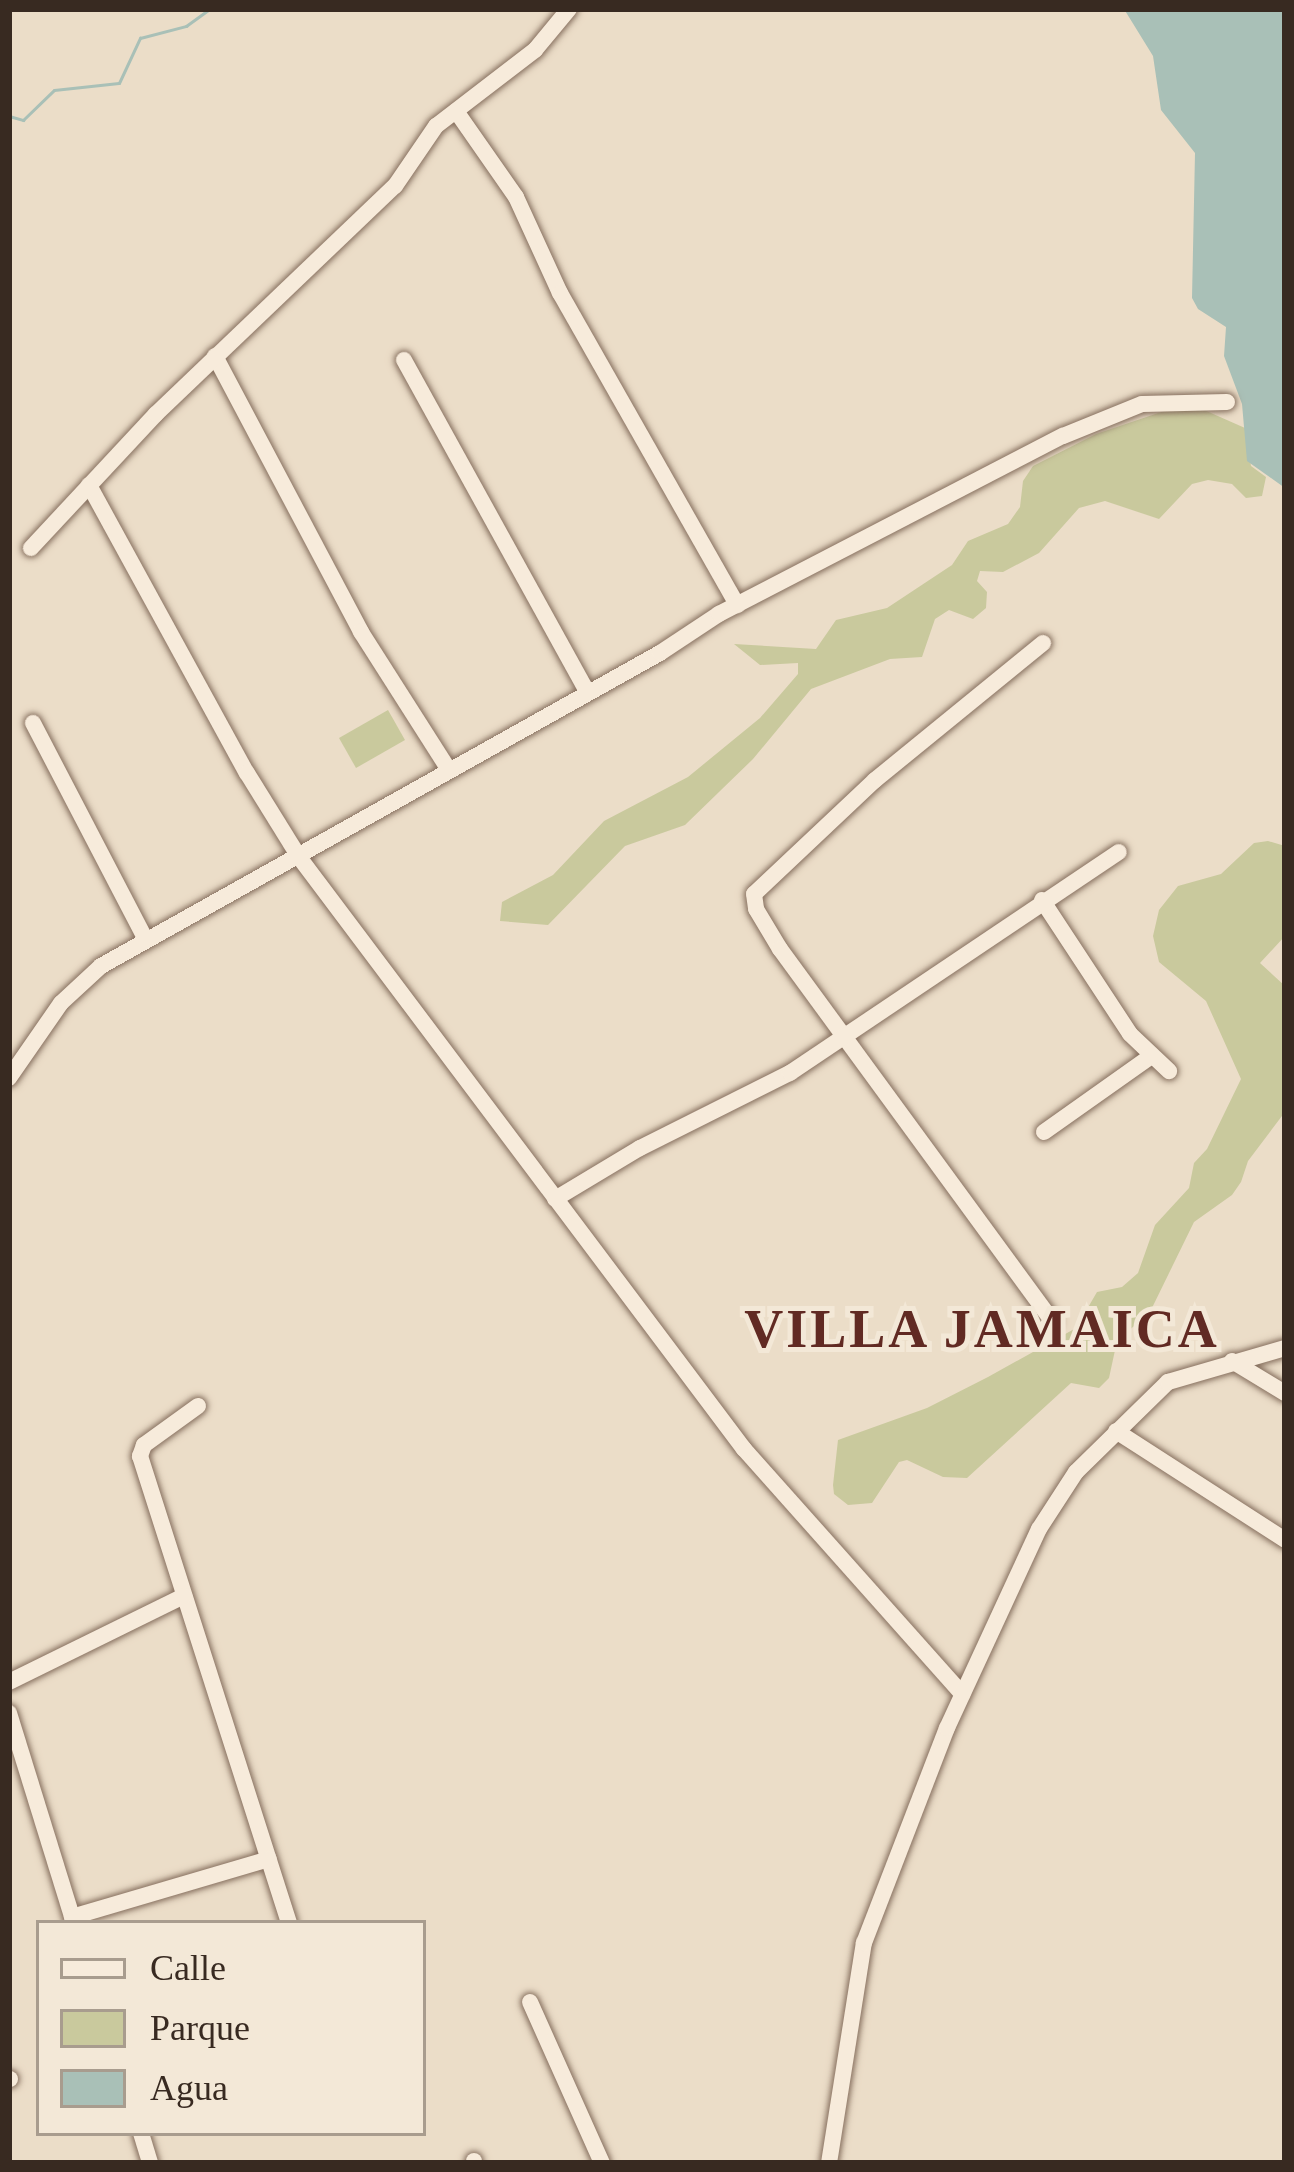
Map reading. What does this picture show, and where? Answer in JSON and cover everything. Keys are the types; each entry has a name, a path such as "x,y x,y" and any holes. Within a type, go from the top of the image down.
{"street":[{"path":"31,548 215,356 395,186 427,136 535,50 569,9"},
{"path":"456,111 507,181 560,293 737,605"},
{"path":"215,356 362,632 448,770"},
{"path":"404,360 588,693"},
{"path":"9,1078 70,992 146,940 737,605 1064,436 1142,404 1227,402"},
{"path":"89,485 237,756 299,856 743,1449 962,1694"},
{"path":"1042,644 875,780 756,888 762,920 1052,1321"},
{"path":"33,723 146,940"},
{"path":"555,1199 640,1148 776,1081 1119,852"},
{"path":"1042,900 1150,1057 1169,1071"},
{"path":"1043,1132 1150,1057"},
{"path":"829,2163 859,1961 892,1862 962,1694 1052,1506 1116,1431 1168,1382 1285,1348"},
{"path":"1232,1361 1285,1393"},
{"path":"198,1406 143,1444 140,1456 288,1920"},
{"path":"1116,1431 1285,1540"},
{"path":"9,1682 184,1596"},
{"path":"9,1713 73,1920 268,1858"},
{"path":"530,2002 602,2163"}],"green space":[{"path":"1179,406 1202,409 1245,428 1251,466 1266,477 1262,496 1246,498 1232,484 1208,480 1192,484 1159,519 1105,501 1079,508 1039,553 1003,572 980,571 977,581 987,592 986,608 973,619 949,610 935,619 922,657 890,659 811,689 753,759 685,825 625,846 548,925 500,921 502,902 553,875 604,821 688,777 760,718 798,674 798,663 760,665 734,644 816,649 836,620 887,608 952,565 968,541 1008,524 1020,507 1023,481 1033,466 1096,434"},
{"path":"388,710 405,740 356,768 339,738"},
{"path":"1254,843 1285,846 1285,936 1260,963 1285,986 1285,1112 1248,1161 1241,1182 1232,1195 1194,1222 1150,1312 1117,1341 1109,1378 1099,1388 1071,1383 967,1478 943,1477 907,1460 899,1462 872,1503 848,1505 834,1494 838,1440 927,1408 988,1377 1076,1328 1097,1292 1122,1287 1138,1273 1155,1225 1189,1188 1194,1163 1207,1149 1241,1079 1206,1001 1159,962 1153,936 1159,910 1178,886 1221,874"}],"water":[{"path":"1124,9 1285,9 1285,488 1247,461 1242,404 1224,356 1226,327 1198,309 1192,298 1195,153 1161,110 1153,56"}],"waterway":[{"path":"9,116 23,120 54,90 119,83 140,38 186,26 209,9"}],"district":[{"name":"VILLA JAMAICA","path":"982,1329"}]}
